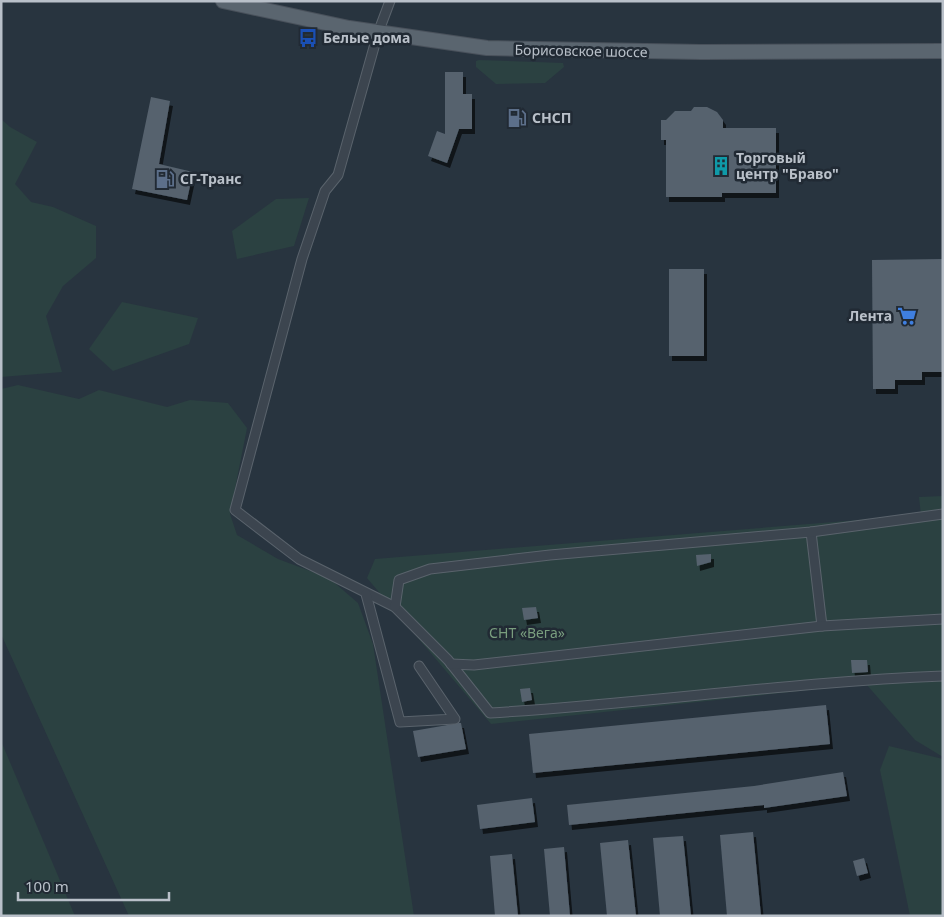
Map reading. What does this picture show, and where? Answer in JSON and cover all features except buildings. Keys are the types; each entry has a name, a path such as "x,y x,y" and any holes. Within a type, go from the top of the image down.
{"main road":[{"name":"Борисовское шоссе","path":"223,1 378,33 440,43 521,51 943,51"}],"street":[{"path":"390,1 378,33 338,175 325,191 302,259 235,510 299,560 395,607 451,664 490,713 590,708 864,679 943,676"},
{"path":"395,607 399,580 430,569 550,555 810,532 943,514"},
{"path":"810,532 822,626"},
{"path":"366,594 400,722 455,719 419,666"},
{"path":"451,664 474,665 822,626 943,619"}],"green space":[{"path":"476,61 563,63 564,67 545,83 496,84 476,67"},
{"path":"1,119 10,127 37,142 15,184 31,202 53,207 96,226 96,258 63,286 46,316 62,372 1,377"},
{"path":"309,198 294,246 237,259 232,231 276,199"},
{"path":"122,302 198,318 189,344 113,371 89,349"},
{"path":"18,385 79,399 99,390 167,407 190,400 228,403 247,428 230,514 237,535 278,559 329,578 358,603 373,644 414,916 129,916 1,634 1,389"},
{"name":"СНТ «Вега»","path":"943,496 943,757 915,740 866,684 491,724 367,578 375,559 921,515 919,497"},
{"path":"1,741 75,916 1,916"},
{"path":"889,746 943,759 943,916 910,916 880,770"}],"place":[{"name":"Белые дома","path":"308,38"},
{"name":"СНСП","path":"517,118"},
{"name":"Торговый центр \"Браво\"","path":"721,166"},
{"name":"СГ-Транс","path":"165,179"},
{"name":"Лента","path":"907,316"}]}
